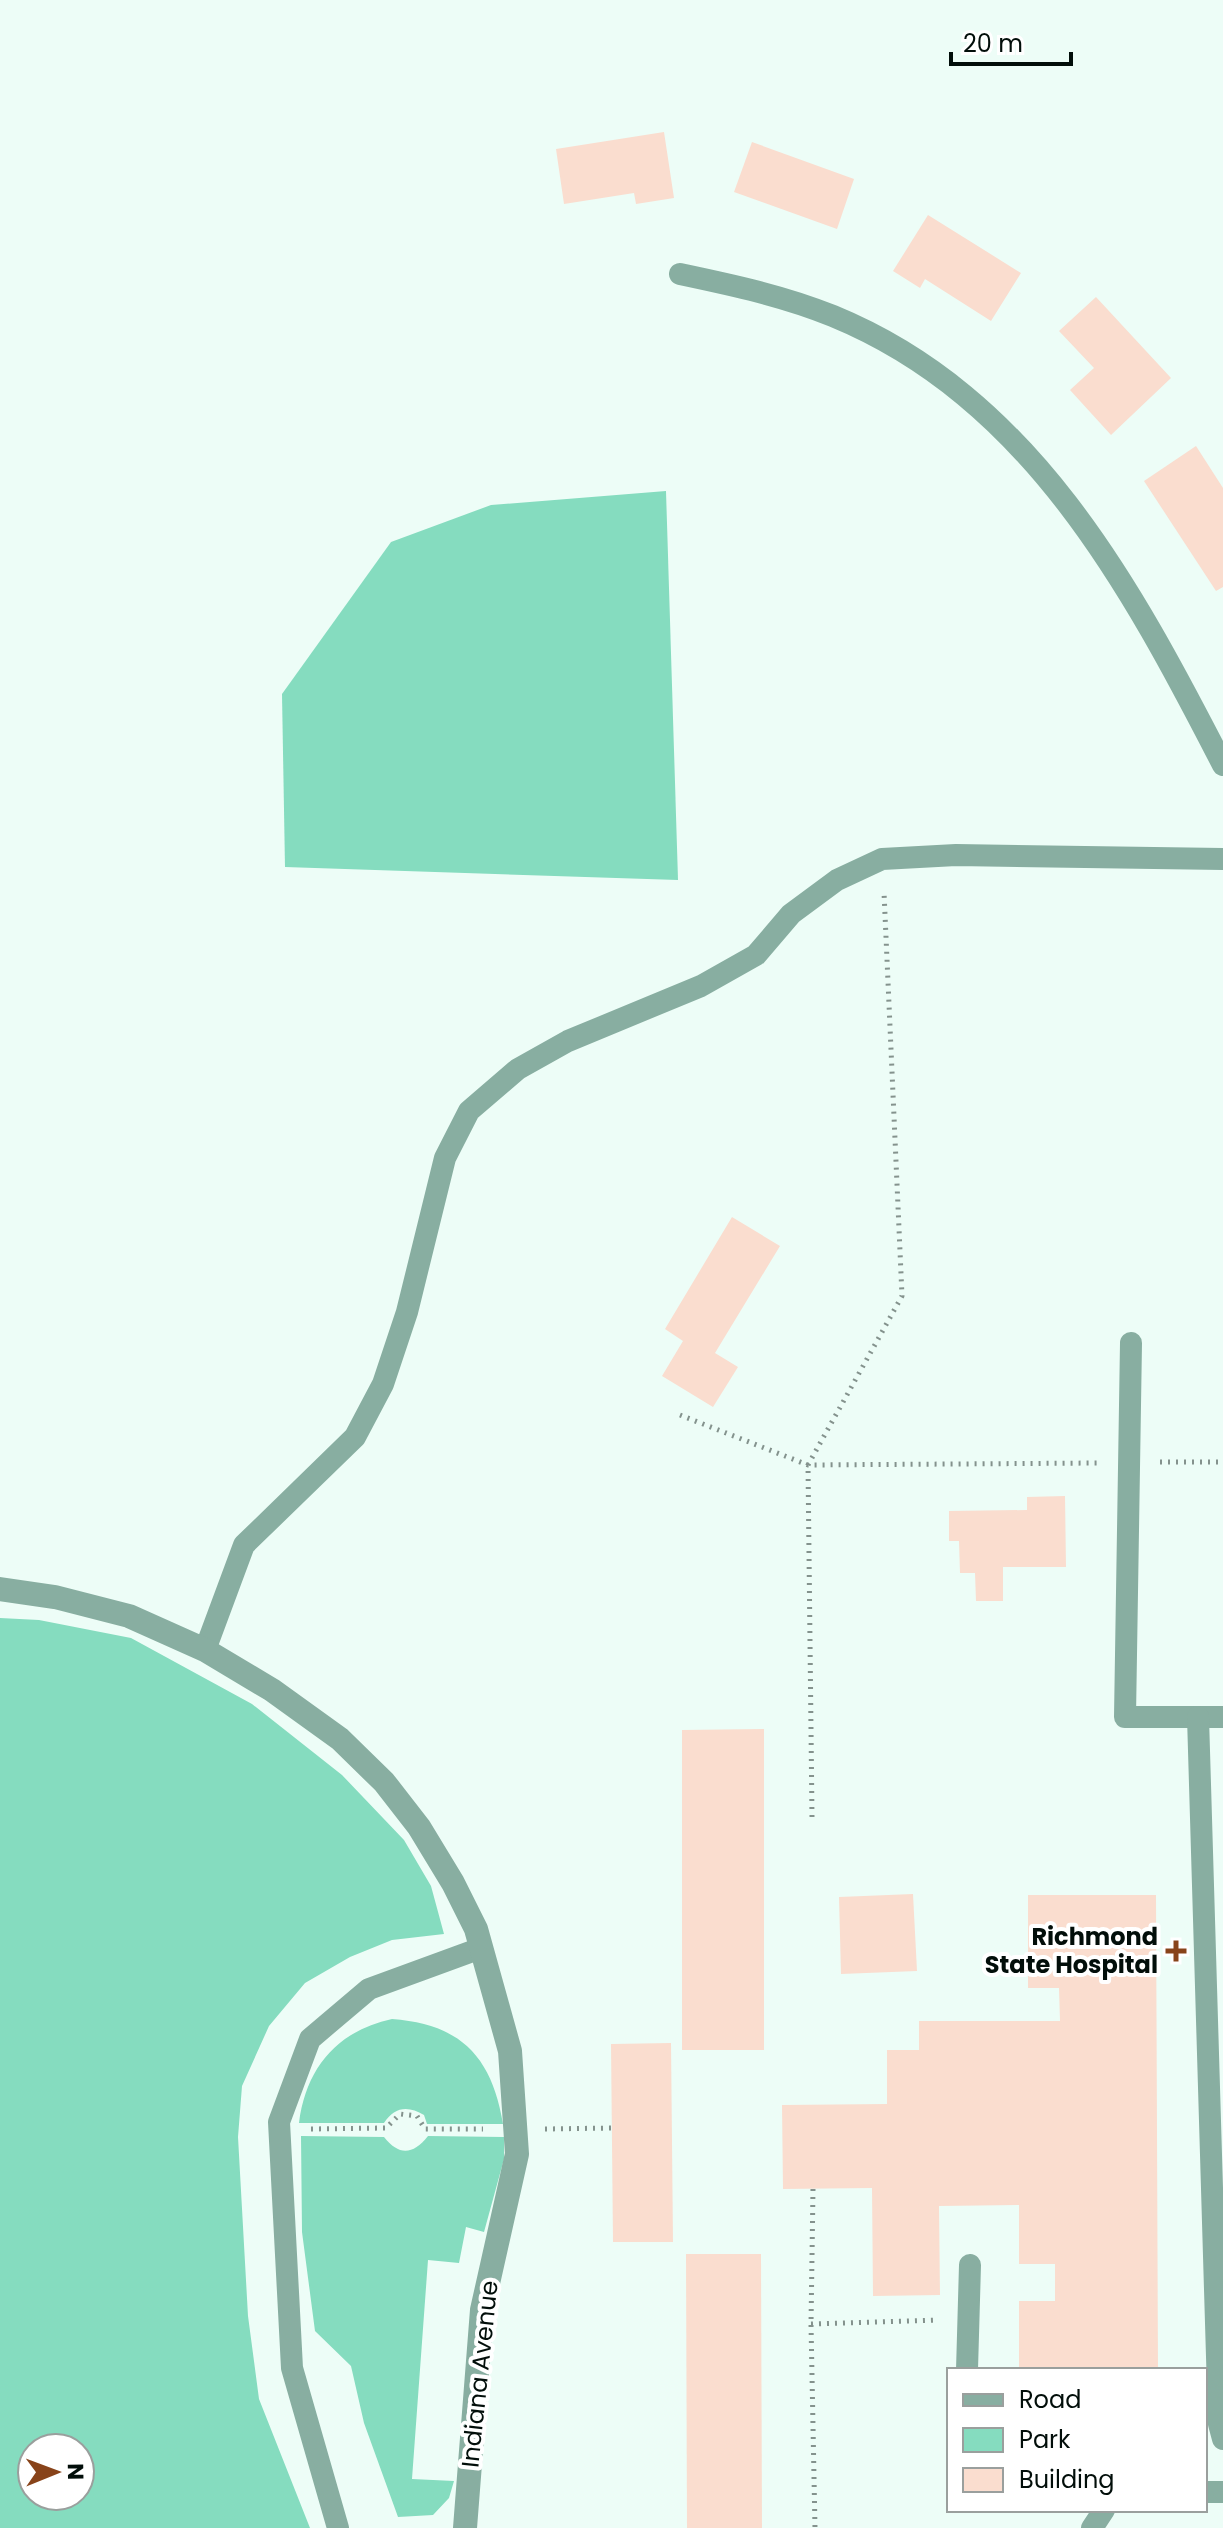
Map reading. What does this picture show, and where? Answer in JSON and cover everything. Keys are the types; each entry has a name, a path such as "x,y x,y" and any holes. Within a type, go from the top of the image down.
{"street":[{"name":"Indiana Avenue","path":"0,1589 55,1597 129,1616 205,1650 272,1690 340,1739 384,1782 419,1827 453,1883 481,1948 510,2051 517,2154 482,2310 465,2528"}],"lane":[{"path":"680,274 756,290 833,316 904,354 952,387 993,422 1034,462 1094,537 1151,626 1223,765"},
{"path":"205,1650 244,1545 355,1437 383,1384 407,1312 445,1158 469,1111 518,1069 568,1041 701,986 756,955 791,914 837,880 882,859 956,855 1223,859"},
{"path":"1131,1343 1125,1717 1223,1717"},
{"path":"1198,1717 1219,2408 1223,2439"},
{"path":"338,2528 292,2368 279,2122 310,2039 369,1989 481,1948"},
{"path":"967,2368 970,2265"}],"path":[{"path":"812,1817 808,1465 902,1296 882,859"},
{"path":"680,1415 808,1465 1223,1462"},
{"path":"279,2129 386,2128 400,2114 417,2116 425,2129 612,2128"},
{"path":"813,2189 811,2324 815,2528"},
{"path":"811,2324 969,2319"}],"green space":[{"path":"666,491 678,880 285,867 282,694 391,542 491,505"},
{"path":"0,1618 39,1620 131,1638 252,1704 342,1775 404,1840 431,1886 444,1934 392,1940 350,1957 305,1983 269,2026 242,2086 238,2137 248,2316 259,2399 310,2528 0,2528"},
{"path":"392,2019 437,2028 469,2048 491,2080 503,2124 427,2124 424,2115 407,2109 392,2114 384,2123 299,2123 309,2085 328,2055 355,2033"},
{"path":"301,2136 384,2137 395,2148 406,2151 417,2147 428,2136 504,2137 504,2159 484,2232 466,2227 459,2263 428,2260 412,2479 454,2481 449,2498 433,2515 398,2517 364,2423 351,2366 315,2331 302,2232"}],"building":[{"path":"664,132 674,198 636,204 634,193 564,204 556,149"},
{"path":"752,142 854,179 837,229 734,192"},
{"path":"928,215 1021,273 991,321 925,279 920,288 893,271"},
{"path":"1096,297 1171,378 1111,435 1070,390 1094,368 1059,331"},
{"path":"1196,446 1223,488 1223,587 1216,591 1144,481"},
{"path":"732,1217 780,1246 715,1353 738,1367 713,1407 662,1376 683,1341 665,1329"},
{"path":"1065,1496 1066,1567 1003,1567 1003,1601 976,1601 975,1573 960,1573 959,1541 949,1541 949,1511 1027,1510 1027,1497"},
{"path":"764,1729 764,2050 682,2050 682,1730"},
{"path":"913,1894 917,1971 841,1974 839,1897"},
{"path":"1028,1895 1156,1895 1158,2368 1019,2368 1019,2301 1055,2301 1055,2264 1019,2264 1019,2205 939,2206 940,2295 873,2296 872,2188 783,2189 782,2105 887,2104 887,2050 919,2050 919,2021 1060,2021 1059,1988 1028,1988"},
{"path":"671,2043 673,2242 613,2242 611,2044"},
{"path":"686,2254 761,2254 762,2528 687,2528"}],"place":[{"name":"Richmond State Hospital","path":"1176,1951"}]}
